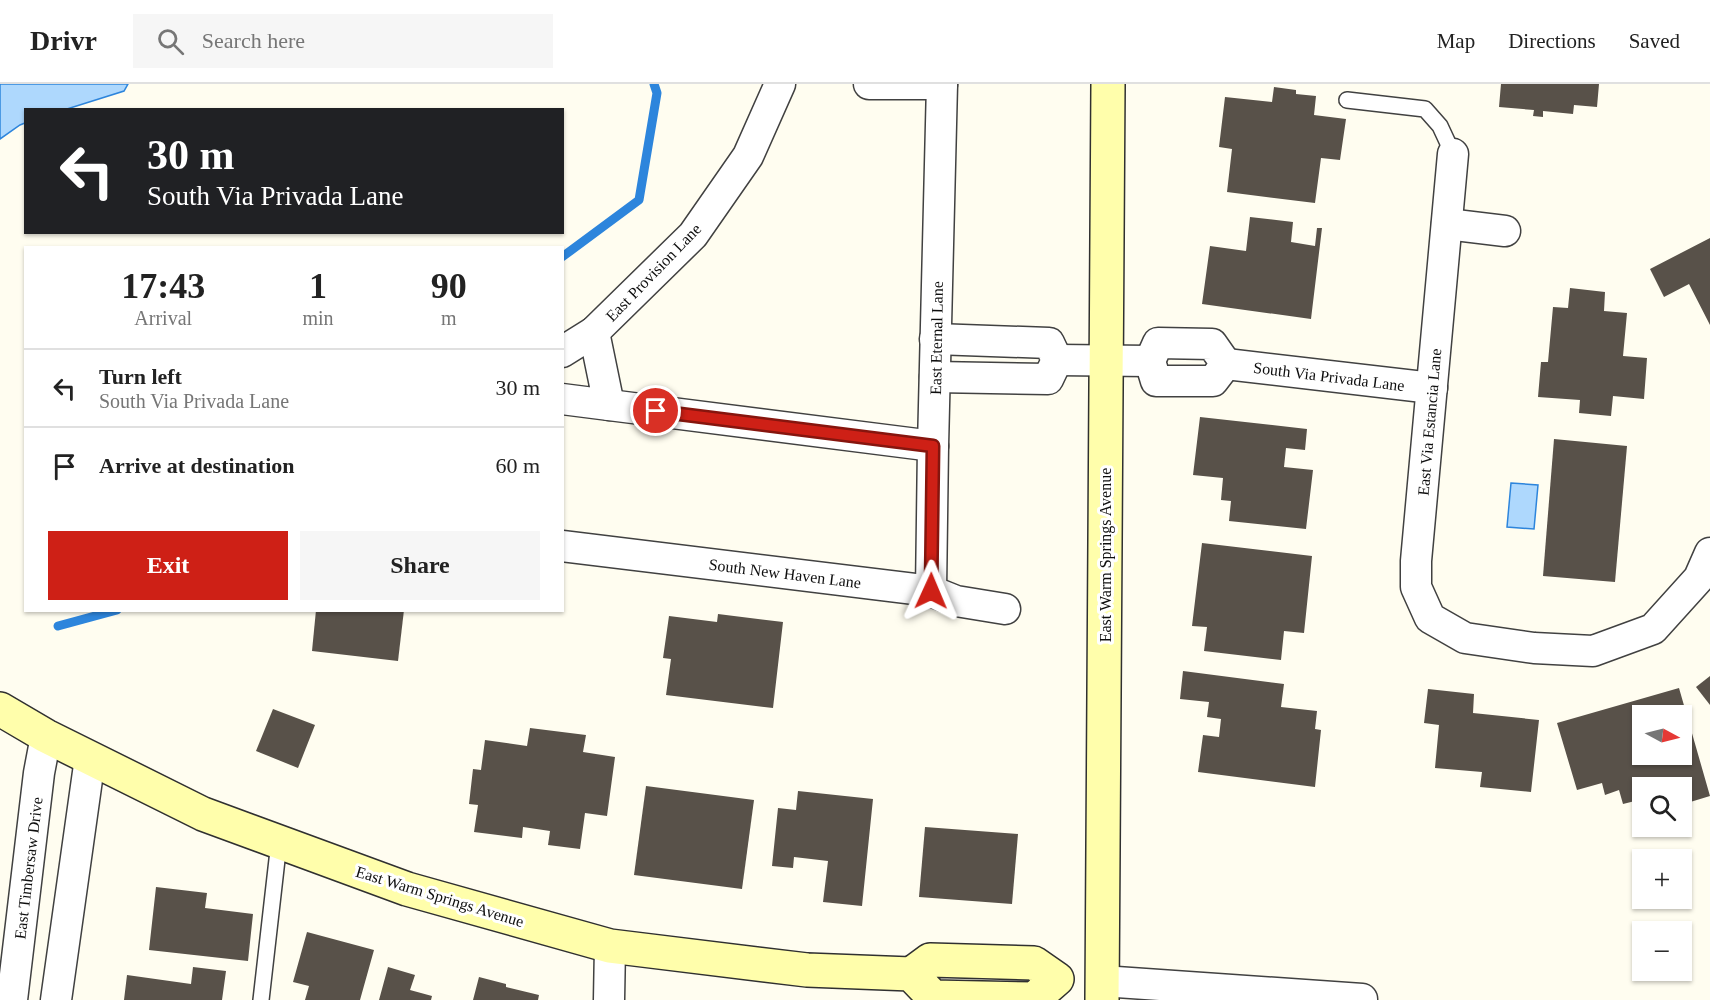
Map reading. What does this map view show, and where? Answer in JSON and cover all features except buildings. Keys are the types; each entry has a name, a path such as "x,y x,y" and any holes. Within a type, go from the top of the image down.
{"street":[{"name":"East Provision Lane","path":"564,351 594,332 693,235 748,156 780,84"},
{"path":"869,84 942,84"},
{"name":"East Eternal Lane","path":"931,591 942,84"},
{"name":"East Warm Springs Avenue","path":"0,709 46,736 203,814 407,890 610,946 807,970 911,974 933,997 1034,999 1057,979 1102,991 1108,84"},
{"name":"East Via Estancia Lane","path":"1454,154 1416,561 1416,587 1430,618 1466,638 1534,648 1593,651 1653,629 1699,578 1710,553"},
{"path":"1447,224 1505,231"},
{"path":"594,332 609,405"},
{"path":"935,339 1049,343 1057,360 1048,379 935,377"},
{"name":"South Via Privada Lane","path":"1057,360 1150,361 1156,381 1213,381 1226,364 1432,388"},
{"path":"564,399 933,446"},
{"name":"South New Haven Lane","path":"564,546 931,591 956,601 1005,609"},
{"name":"East Timbersaw Drive","path":"12,1000 39,773 46,736"},
{"path":"56,1000 90,758"},
{"path":"609,1000 610,946"},
{"path":"1102,991 1362,999"}],"lane":[{"path":"1347,100 1425,109 1440,126 1454,154"},
{"path":"261,1000 279,842"}],"water":[{"path":"0,84 128,84 124,91 70,108 24,108 24,123 0,139"},
{"path":"1511,483 1538,485 1534,529 1507,527"}],"waterway":[{"path":"564,256 639,200 657,93 654,84"},
{"path":"58,626 110,612"}],"route":[{"path":"656,411 933,446 931,591"}]}
